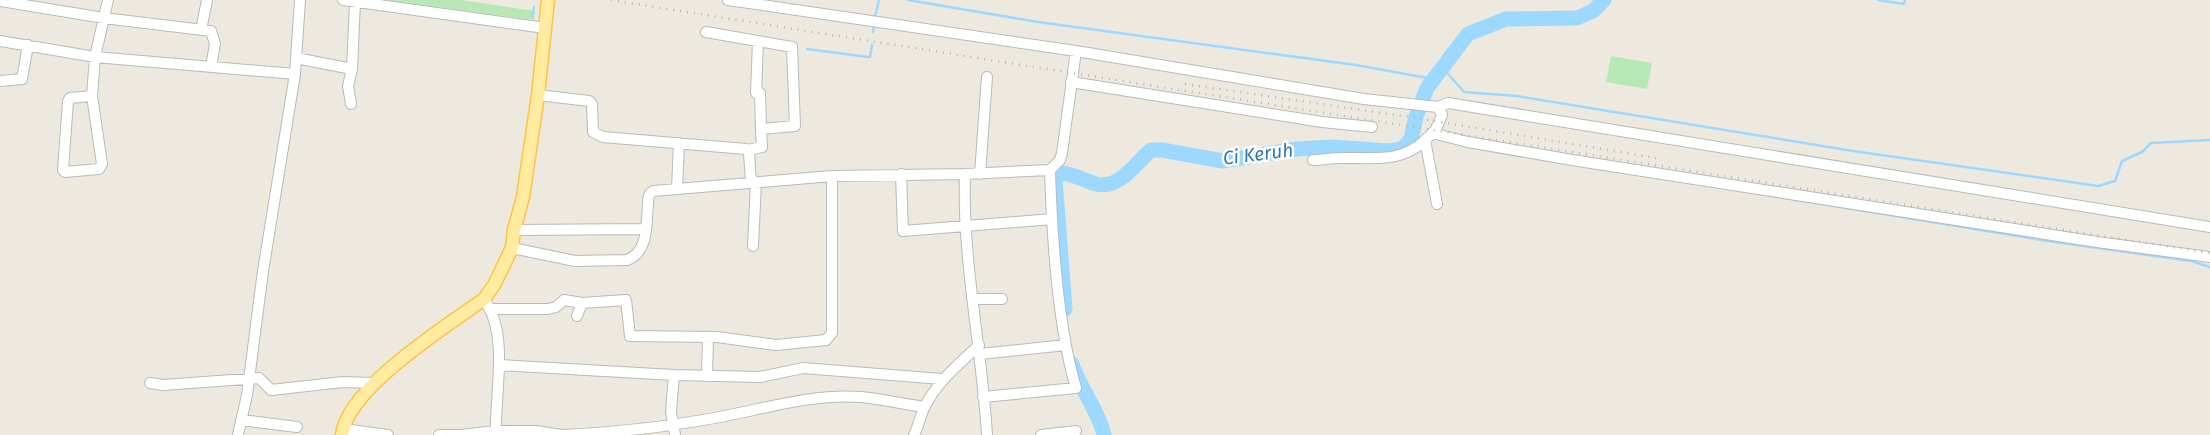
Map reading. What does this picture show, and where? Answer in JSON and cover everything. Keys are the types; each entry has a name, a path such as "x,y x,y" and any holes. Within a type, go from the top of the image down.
{"main road":[{"path":"342,432 372,383 487,304 512,248 514,230 523,197 538,95 548,0"}],"street":[{"path":"92,96 70,98 68,100 64,172 99,169 101,167 92,96 95,57 108,0"},
{"path":"201,30 207,0"},
{"path":"238,435 249,379 263,271 295,74 300,0"},
{"path":"343,0 546,28"},
{"path":"728,0 748,1 1076,51 1364,99 1426,107 1438,107 1448,103 2210,227"},
{"path":"813,12 815,0"},
{"path":"0,1 104,18 201,30 214,34 215,44 211,67"},
{"path":"351,104 348,86 352,69 355,2"},
{"path":"706,32 792,47 795,126 761,129"},
{"path":"0,41 95,57 295,74"},
{"path":"538,95 588,101 592,104 593,132 603,137 748,150 762,147 760,93 756,93 758,41"},
{"path":"0,81 22,78 28,45"},
{"path":"512,248 575,262 627,260 638,254 646,228 649,195 653,191 832,176 980,174 1050,170 1060,160 1062,153 1076,51"},
{"path":"296,58 352,69"},
{"path":"980,174 987,77"},
{"path":"1071,82 1322,122 1372,127"},
{"path":"1313,160 1386,158 1403,155 1418,147 1438,127 1442,114 1438,107"},
{"path":"1429,137 1437,204"},
{"path":"1429,137 2097,242 2210,257"},
{"path":"678,189 679,143"},
{"path":"748,150 753,182 753,246"},
{"path":"983,397 1076,388 1066,345 1052,219 1050,170"},
{"path":"901,174 903,231 1052,219"},
{"path":"965,174 963,190 972,299 980,349 987,435"},
{"path":"496,431 499,365 496,328 487,304 548,309 566,300 582,303 626,300 630,336 708,337 776,345 819,342 830,337 832,333 832,176"},
{"path":"514,230 646,228"},
{"path":"972,299 1002,299"},
{"path":"577,316 582,303"},
{"path":"707,376 708,337"},
{"path":"914,435 919,426 924,407 942,379 980,349 1066,345"},
{"path":"499,365 707,376 760,376 803,368 942,379"},
{"path":"674,375 671,412 675,435"},
{"path":"150,383 163,385 259,378 271,390 343,382 372,383"},
{"path":"439,435 461,435 496,431 509,433 536,431 563,435 606,433 745,412 766,406 833,398 860,397 924,407"},
{"path":"241,420 297,427"},
{"path":"1041,435 1076,431"},
{"path":"342,432 388,435"}],"green space":[{"path":"386,0 461,0 535,11 534,20"},
{"path":"1611,56 1652,63 1647,89 1606,82"}],"waterway":[{"path":"875,17 879,0"},
{"path":"908,0 1038,22 1356,65 1433,79"},
{"name":"Ci Keruh","path":"1065,309 1055,179 1061,173 1096,184 1112,183 1126,174 1151,150 1162,150 1223,161 1297,149 1331,147 1389,151 1402,149 1411,139 1416,117 1427,88 1468,34 1506,19 1577,18 1593,11 1604,0"},
{"path":"1878,0 1904,4 1905,0"},
{"path":"532,16 534,7"},
{"path":"873,32 874,27"},
{"path":"807,49 870,57 872,45"},
{"path":"1442,67 1464,92 1517,96 1853,151 2098,186 2115,181 2122,161 2142,152 2151,143 2210,140"},
{"path":"1773,196 2048,241 2191,261 2210,267"},
{"name":"Ci Keruh","path":"1072,364 1098,416 1104,435"}],"railway":[{"path":"611,0 2210,253"},
{"path":"1185,84 1423,119 1662,159"}]}
